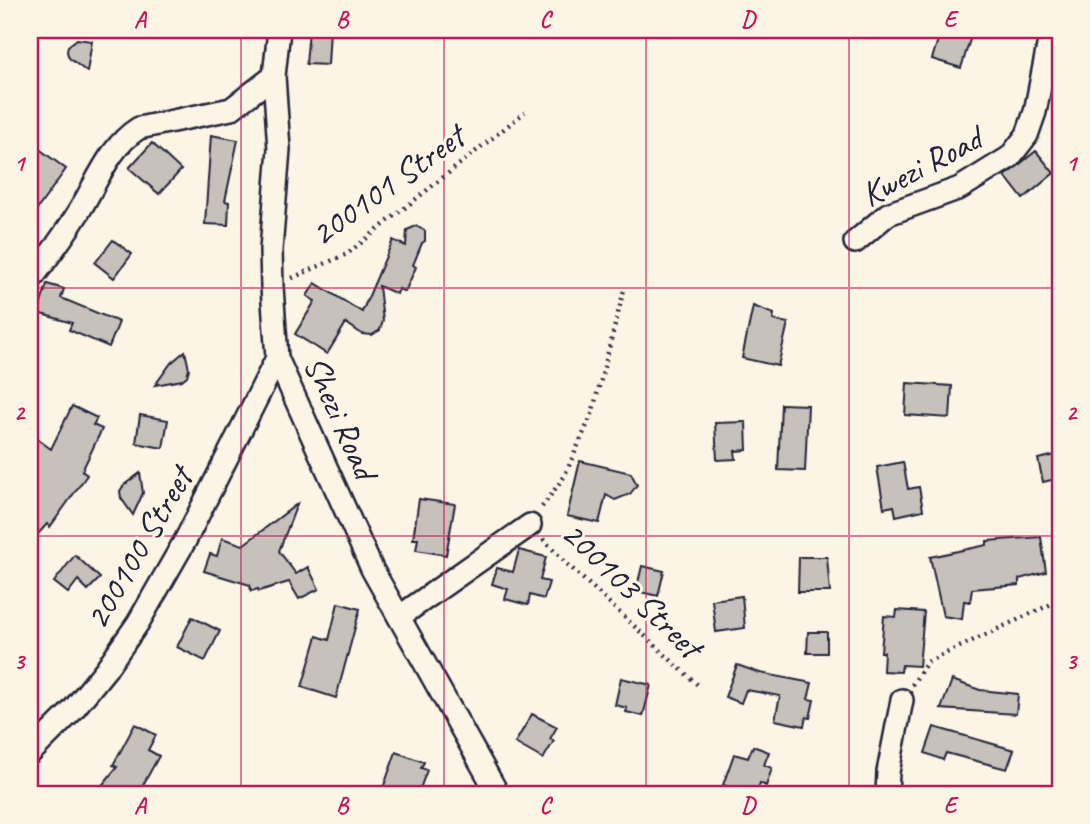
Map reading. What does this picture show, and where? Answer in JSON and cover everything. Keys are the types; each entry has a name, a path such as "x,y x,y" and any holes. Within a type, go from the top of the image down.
{"street":[{"name":"Shezi Road","path":"279,30 274,76 279,149 271,250 277,358 372,569 498,794"},
{"name":"Kwezi Road","path":"855,242 888,214 960,188 1010,157 1027,135 1035,112 1048,46 1055,30"},
{"path":"30,281 80,210 118,145 127,135 139,128 231,108 252,95 274,76"},
{"name":"200100 Street","path":"30,753 72,711 138,623 186,539 277,358"},
{"path":"399,617 530,525"},
{"path":"887,794 888,772 902,700"}],"path":[{"name":"200101 Street","path":"272,287 347,254 525,112"},
{"path":"530,525 564,477 592,414 624,290"},
{"name":"200103 Street","path":"530,525 567,564 700,687"},
{"path":"902,700 927,662 1060,600"}],"building":[{"path":"309,30 330,30 328,65 306,64"},
{"path":"941,30 973,30 961,68 932,59"},
{"path":"77,39 92,41 87,72 69,58 67,52 68,46"},
{"path":"211,135 238,140 225,201 229,202 228,225 205,224"},
{"path":"30,142 66,169 30,219"},
{"path":"152,143 181,170 159,194 129,168"},
{"path":"1036,151 1054,173 1023,199 1005,176"},
{"path":"416,226 425,231 425,241 413,265 416,267 405,292 399,289 397,294 379,286 383,321 380,330 372,335 362,334 346,323 327,354 295,334 315,301 307,296 315,283 362,312 393,240 406,246 407,230"},
{"path":"113,240 132,254 114,278 95,263"},
{"path":"47,284 64,289 61,298 119,322 109,347 69,330 72,323 38,313"},
{"path":"753,306 774,314 773,320 788,323 778,366 742,358"},
{"path":"185,351 189,369 187,376 182,380 155,385 171,363"},
{"path":"907,383 952,386 950,418 905,415"},
{"path":"781,404 808,405 805,471 778,470"},
{"path":"72,406 97,418 93,425 102,429 82,471 87,475 50,527 47,524 30,543 30,449 37,439 51,449"},
{"path":"140,415 168,420 163,448 136,443"},
{"path":"746,422 747,450 735,451 736,459 717,460 715,423"},
{"path":"1060,454 1060,478 1043,482 1038,459"},
{"path":"580,461 631,473 637,485 630,494 615,500 606,495 599,523 567,516"},
{"path":"903,462 908,489 919,487 923,510 896,516 894,506 884,508 877,467"},
{"path":"140,473 143,493 133,515 121,498 120,491"},
{"path":"419,499 455,504 446,555 416,550 418,539 413,539"},
{"path":"297,504 279,551 296,574 308,567 319,589 299,599 289,582 251,591 250,585 204,571 210,554 217,556 222,538 243,545"},
{"path":"1041,537 1046,572 1019,579 1019,585 972,589 970,602 964,601 962,619 943,616 930,557 987,545 987,541"},
{"path":"519,550 546,557 540,580 549,582 544,599 530,595 528,605 505,599 508,589 492,584 497,568 513,572"},
{"path":"75,555 100,578 88,590 78,580 68,593 54,582"},
{"path":"799,557 827,557 830,592 798,592"},
{"path":"642,566 664,571 658,596 636,591"},
{"path":"742,596 745,628 716,632 712,600"},
{"path":"338,603 360,609 336,698 302,687 317,636 329,640"},
{"path":"897,610 924,612 919,666 902,665 901,672 883,671 884,652 881,652 884,616 896,617"},
{"path":"192,617 220,631 205,661 177,647"},
{"path":"808,632 827,632 827,653 807,653"},
{"path":"737,665 760,673 812,683 808,699 814,700 810,718 806,717 804,726 775,720 780,696 746,690 741,703 725,697"},
{"path":"621,678 651,685 643,716 626,712 627,708 615,705"},
{"path":"952,680 980,690 1018,694 1016,714 941,709"},
{"path":"532,714 557,727 550,739 554,741 543,759 515,743"},
{"path":"135,724 156,735 148,750 159,756 138,794 95,794 117,767 113,765"},
{"path":"934,727 1014,750 1007,769 946,753 943,760 925,753"},
{"path":"753,746 769,752 764,765 772,768 766,786 760,783 756,794 748,794 723,785 734,754 748,758"},
{"path":"396,752 424,762 421,768 427,770 418,794 381,794"}]}
